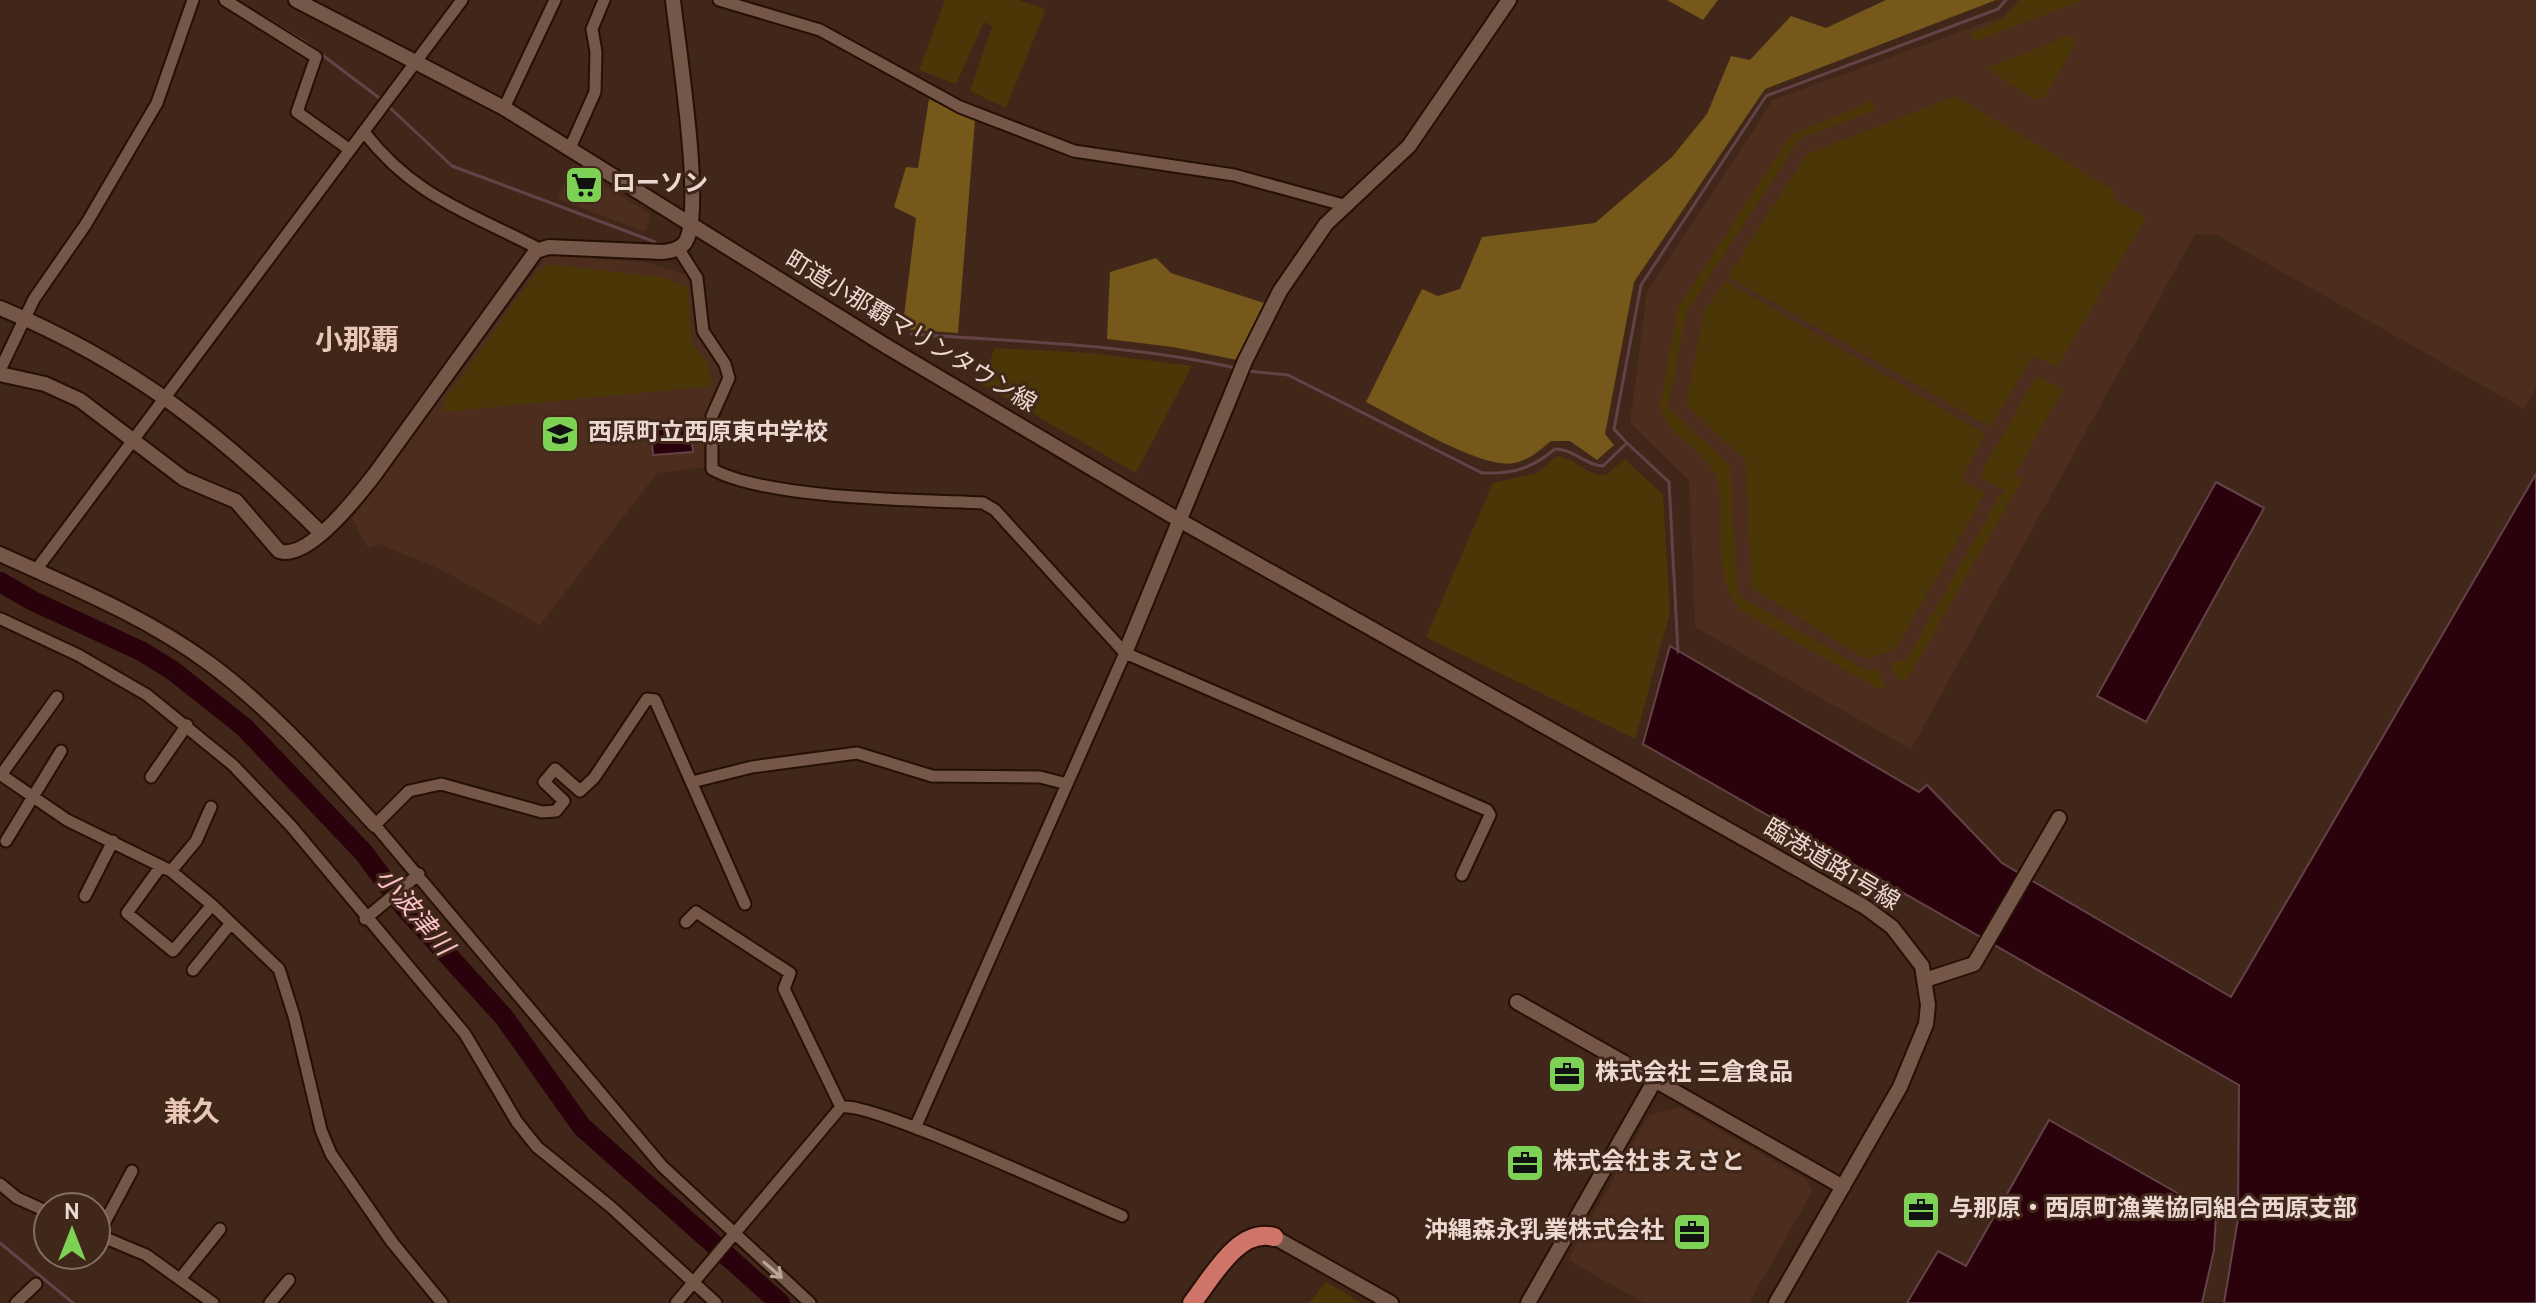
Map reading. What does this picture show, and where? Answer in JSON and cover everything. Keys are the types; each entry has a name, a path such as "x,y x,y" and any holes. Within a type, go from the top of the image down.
{"highway":[{"path":"1192,1303 1242,1242 1258,1234 1274,1237"}],"street":[{"path":"193,0 157,103 117,175 63,254 25,318 0,372 45,384 80,400 184,479 236,501 279,551 286,554 304,548 321,533 375,474 539,249"},
{"path":"225,0 316,57 297,112 350,150"},
{"name":"町道小那覇マリンタウン線","path":"296,0 504,108 886,346 1179,520 1503,702"},
{"path":"36,570 462,0"},
{"path":"504,108 555,0"},
{"path":"570,148 595,92 592,29 604,0"},
{"path":"364,132 389,164 425,191 539,249 662,252 678,248 687,241 691,173 673,0"},
{"path":"719,0 744,4 820,30 960,107 1074,151 1234,175 1347,206"},
{"path":"915,1128 1125,653 1242,368 1280,291 1310,243 1409,146 1509,0"},
{"path":"678,248 697,278 703,331 725,364 729,378 712,416 712,469 749,481 816,493 983,503 995,510 1125,653 1487,810 1490,815 1462,875"},
{"path":"0,308 99,354 167,397 261,473 321,533"},
{"path":"0,554 124,610 208,663 274,716 375,825 415,877 662,1166 732,1240 810,1303"},
{"path":"1,619 100,667 187,725 266,798 465,1034 517,1122 537,1147 611,1207 716,1303"},
{"path":"57,697 1,775 67,820 166,868 212,905 279,969 298,1028 321,1130 331,1154 392,1242 442,1303"},
{"path":"375,825 409,791 441,784 542,812 556,811 564,801 544,782 555,769 580,791 594,778 647,699 655,700 745,904"},
{"name":"臨港道路1号線","path":"1503,702 1865,907 1905,941 1922,966 1928,1005 1921,1042 1776,1303"},
{"path":"151,777 187,725"},
{"path":"6,841 31,795 61,751"},
{"path":"692,782 752,767 857,753 932,776 1040,777 1067,784"},
{"path":"211,807 196,841 166,868 127,913 173,951 212,905"},
{"path":"1925,980 1974,964 2059,818"},
{"path":"85,896 102,869 113,841"},
{"path":"368,917 415,877"},
{"path":"686,922 696,912 790,973 784,989 841,1107"},
{"path":"193,970 231,923"},
{"path":"1517,1002 1843,1187"},
{"path":"1528,1303 1655,1080"},
{"path":"841,1107 855,1107 915,1128 1122,1216"},
{"path":"676,1303 841,1107"},
{"path":"112,1207 132,1171"},
{"path":"0,1184 17,1198 32,1205"},
{"path":"180,1279 220,1229"},
{"path":"1274,1237 1391,1303"},
{"path":"112,1240 146,1255 213,1303"},
{"path":"270,1303 289,1280"},
{"path":"16,1303 36,1284"}],"shaded area":[{"path":"945,0 1018,0 1046,9 1006,108 970,91 992,27 984,22 956,84 919,70"},
{"path":"1667,0 1718,0 1703,20"},
{"path":"1886,0 1996,0 1765,89 1634,282 1605,434 1614,445 1597,460 1570,441 1551,441 1538,452 1514,463 1482,459 1366,402 1422,289 1438,296 1460,289 1482,237 1595,223 1672,157 1707,114 1731,56 1750,60 1791,16 1826,28"},
{"path":"2018,0 2536,0 2536,388 2524,409 2217,235 2195,234 1911,749 1695,627 1689,480 1630,423 1647,292 1773,100 2003,16"},
{"path":"2020,0 2084,0 1976,41 1970,33 2004,18"},
{"path":"2070,35 2076,42 2044,98 2033,99 1986,68"},
{"path":"1956,96 2115,191 2113,199 2146,217 2058,366 2032,356 1990,427 1728,276 1807,154"},
{"path":"929,99 975,120 958,333 903,329 894,325 904,316 916,218 894,207 906,167 918,168"},
{"path":"1871,101 1876,110 1799,139 1687,311 1668,407 1730,466 1738,595 1866,670 1878,668 1885,688 1879,689 1743,612 1726,583 1718,483 1707,461 1671,427 1660,406 1678,308 1785,144 1793,134"},
{"path":"572,164 650,214 646,232 558,199"},
{"name":"西原町立西原東中学校","path":"546,255 644,262 689,275 698,330 723,367 724,384 707,416 705,467 657,473 540,625 440,569 379,544 368,548 352,518"},
{"path":"1156,258 1171,273 1264,303 1237,360 1173,347 1107,339 1110,272"},
{"path":"550,264 662,277 688,287 691,342 708,364 712,386 445,412 444,401 535,274"},
{"path":"1726,281 1985,434 1961,479 1985,493 1895,650 1865,659 1752,588 1745,460 1686,405 1704,311"},
{"path":"995,348 1091,353 1192,366 1136,473 981,384"},
{"path":"2037,376 2063,389 2014,475 2022,480 1907,680 1897,679 1891,663 1907,659 1999,496 2005,491 1979,476"},
{"path":"690,426 693,452 653,455 651,430"},
{"path":"1557,456 1599,475 1606,475 1625,459 1663,495 1670,613 1635,739 1426,637 1493,483 1537,473"},
{"path":"2536,474 2536,1303 2224,1303 2238,1219 2239,1085 1643,744 1670,646 1919,792 1927,785 2002,863 2231,997"},
{"path":"2216,482 2264,508 2146,722 2097,696"},
{"path":"1680,1107 1807,1180 1812,1192 1749,1303 1644,1303 1568,1260 1649,1115"},
{"path":"2049,1120 2216,1215 2214,1250 2202,1303 1907,1303 1938,1251 1966,1266"},
{"path":"1326,1282 1361,1303 1309,1303"}],"waterway":[{"path":"1627,443 1614,429 1641,285 1766,96 1998,9 2006,0"},
{"path":"257,13 305,42 382,100"},
{"path":"387,105 452,166 655,242"},
{"path":"911,334 1115,349 1236,368"},
{"path":"1248,371 1288,375 1482,473 1521,469 1555,449 1603,466 1627,443 1669,482 1678,652"},
{"name":"小波津川","path":"0,582 33,601 141,651 172,670 244,727 364,853 404,907 504,1017 582,1127 780,1303"},
{"path":"0,1243 73,1303"}],"place":[{"name":"ローソン","path":"584,185"},
{"name":"西原町立西原東中学校","path":"560,434"},
{"name":"株式会社 三倉食品","path":"1567,1074"},
{"name":"株式会社まえさと","path":"1525,1163"},
{"name":"与那原・西原町漁業協同組合西原支部","path":"1921,1210"},
{"name":"沖縄森永乳業株式会社","path":"1692,1232"}],"district":[{"name":"小那覇","path":"357,342"},
{"name":"兼久","path":"192,1114"}]}
